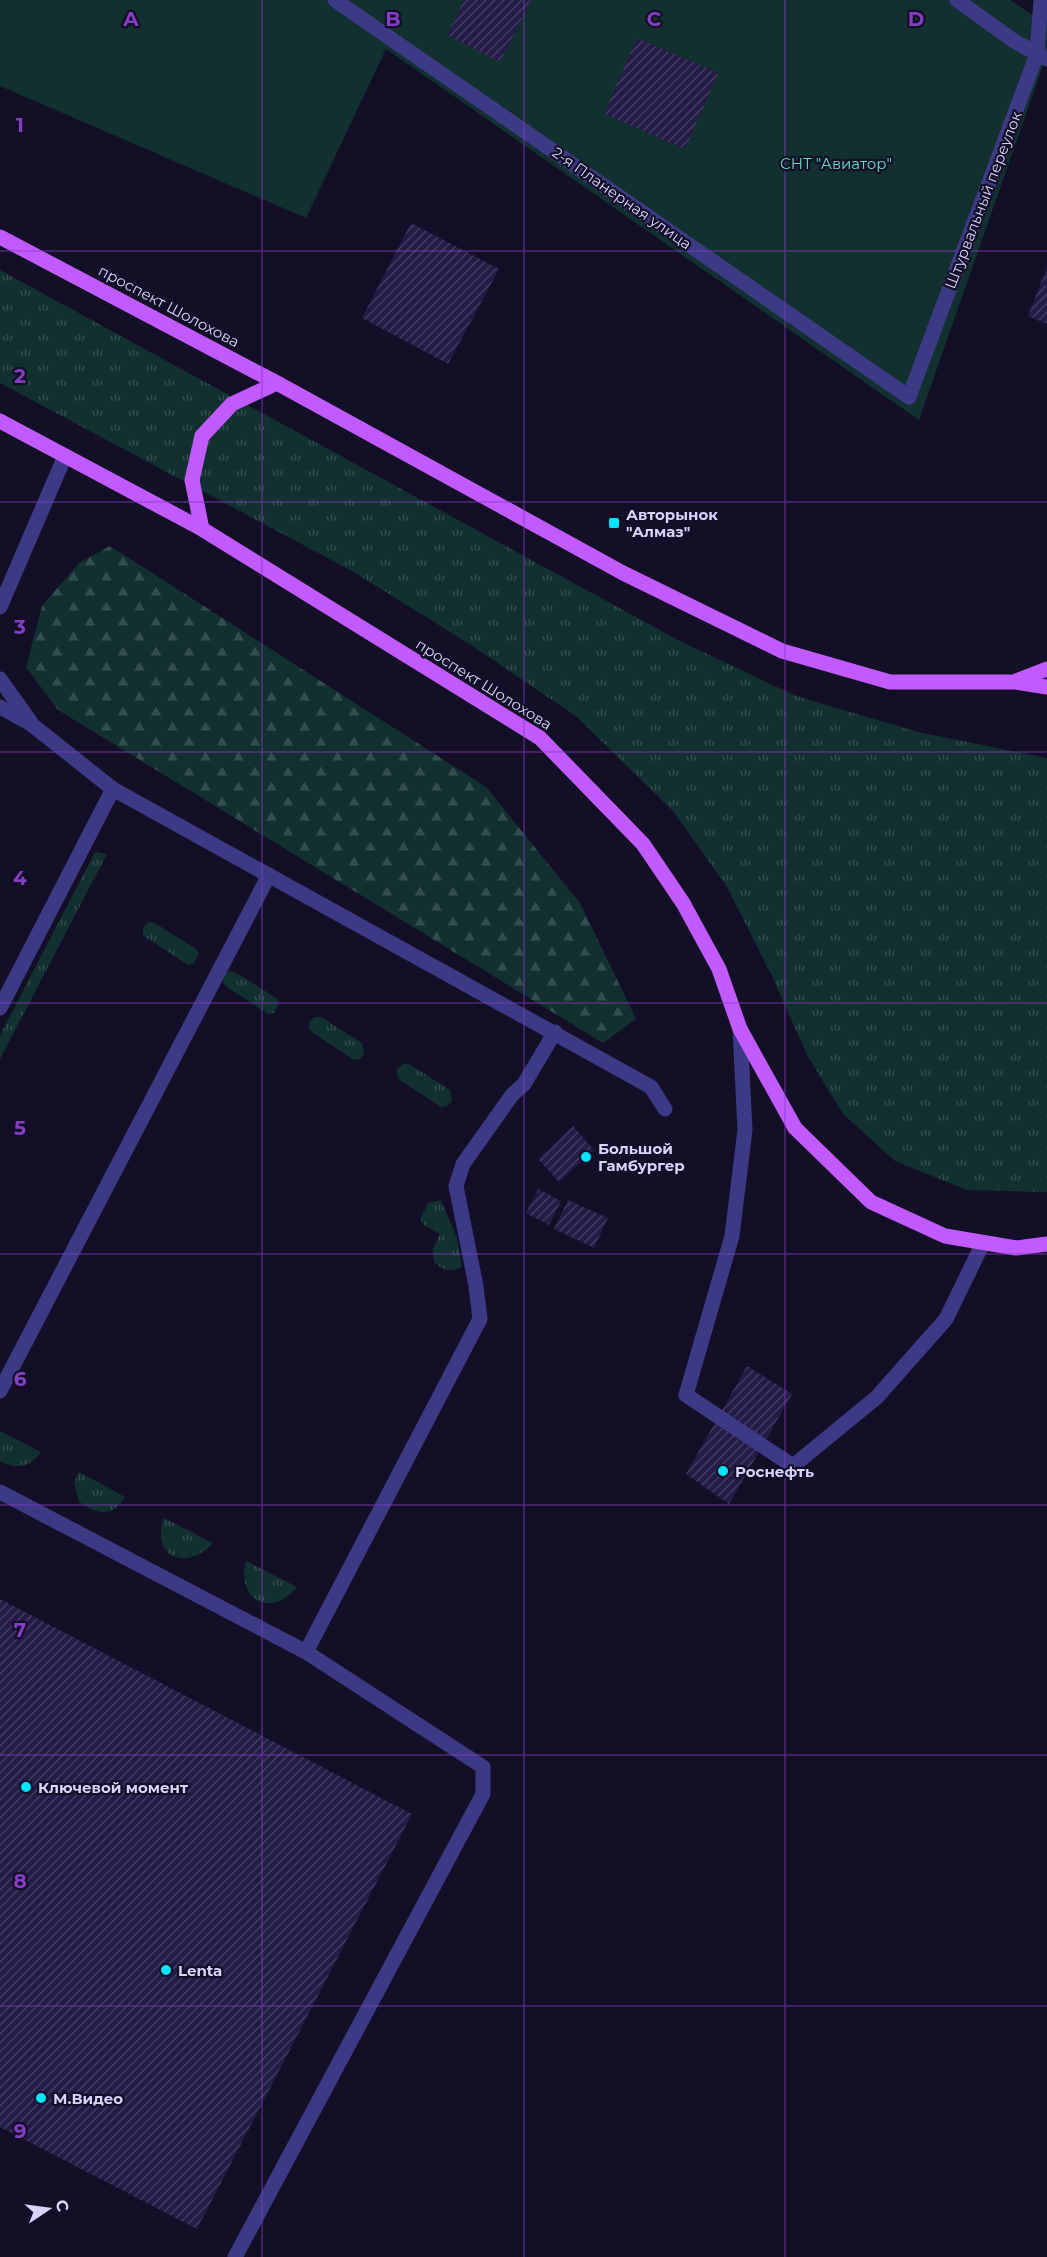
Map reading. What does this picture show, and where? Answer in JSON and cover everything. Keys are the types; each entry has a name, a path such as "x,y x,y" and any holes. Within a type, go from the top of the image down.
{"main road":[{"name":"проспект Шолохова","path":"0,237 277,383 623,573 782,651 890,682 1015,682 1047,687"},
{"path":"202,529 192,480 202,436 232,404 277,383"},
{"name":"проспект Шолохова","path":"0,421 202,529 540,738 643,844 683,903 719,969 740,1029 795,1128 871,1202 945,1236 1016,1248 1047,1244"},
{"path":"1015,682 1047,669"}],"street":[{"name":"2-я Планерная улица","path":"335,0 909,396"},
{"path":"957,0 1014,41 1042,57"},
{"name":"Штурвальный переулок","path":"909,396 1042,57 1041,0"},
{"path":"0,607 65,456"},
{"path":"0,679 32,724"},
{"path":"0,707 32,724 113,789 651,1087 665,1109"},
{"path":"0,1008 113,789"},
{"path":"0,1391 269,875"},
{"path":"740,1029 745,1130 732,1236 686,1395 793,1466 877,1396 946,1319 983,1242"},
{"path":"306,1652 480,1319 476,1286 456,1186 463,1164 512,1095 524,1084 555,1032"},
{"path":"0,1492 306,1652 483,1767 483,1794 235,2257"}],"green space":[{"name":"СНТ \"Авиатор\"","path":"0,0 1010,0 1047,24 1047,54 919,420 386,49 306,218 0,86"},
{"path":"0,270 680,641 796,696 918,732 1047,758 1047,1192 967,1190 895,1161 843,1114 807,1055 772,976 727,887 673,811 577,717 474,647 352,571 0,383"},
{"path":"110,546 486,787 580,903 636,1019 603,1043 58,710 26,667 42,606 79,563"},
{"path":"95,852 107,854 0,1059 0,1035"},
{"path":"149,922 155,923 196,949 199,954 193,964 188,965 147,938 143,934 143,928"},
{"path":"228,971 235,972 276,998 279,1003 274,1013 268,1014 227,987 223,983 223,976"},
{"path":"315,1017 321,1017 362,1043 364,1054 360,1059 354,1060 313,1033 309,1029 309,1022"},
{"path":"403,1064 409,1064 450,1090 452,1101 447,1106 441,1107 400,1080 397,1069"},
{"path":"441,1200 457,1238 462,1267 454,1270 444,1269 434,1262 433,1249 440,1234 424,1225 420,1219 428,1203"},
{"path":"0,1431 41,1452 23,1466 12,1466 0,1461"},
{"path":"79,1472 125,1497 120,1504 109,1511 98,1511 86,1506 79,1502 74,1483"},
{"path":"164,1518 213,1543 203,1552 192,1557 174,1556 166,1551 162,1542 161,1531"},
{"path":"246,1561 297,1587 287,1597 277,1602 267,1603 258,1600 250,1594 246,1585 244,1574"}],"building":[{"path":"464,0 531,0 500,62 447,35"},
{"path":"637,38 718,73 685,149 604,114"},
{"path":"411,223 499,269 448,364 362,318"},
{"path":"1047,267 1047,324 1028,316"},
{"path":"573,1126 594,1150 559,1182 538,1159"},
{"path":"538,1189 561,1201 549,1225 526,1213"},
{"path":"568,1200 608,1218 594,1248 554,1229"},
{"path":"747,1366 792,1394 729,1504 686,1474"},
{"name":"Lenta","path":"0,1599 412,1814 197,2229 0,2127"}],"place":[{"name":"Авторынок \"Алмаз\"","path":"614,523"},
{"name":"Большой Гамбургер","path":"586,1157"},
{"name":"Роснефть","path":"723,1471"},
{"name":"Ключевой момент","path":"26,1787"},
{"name":"Lenta","path":"166,1970"},
{"name":"М.Видео","path":"41,2098"}]}
